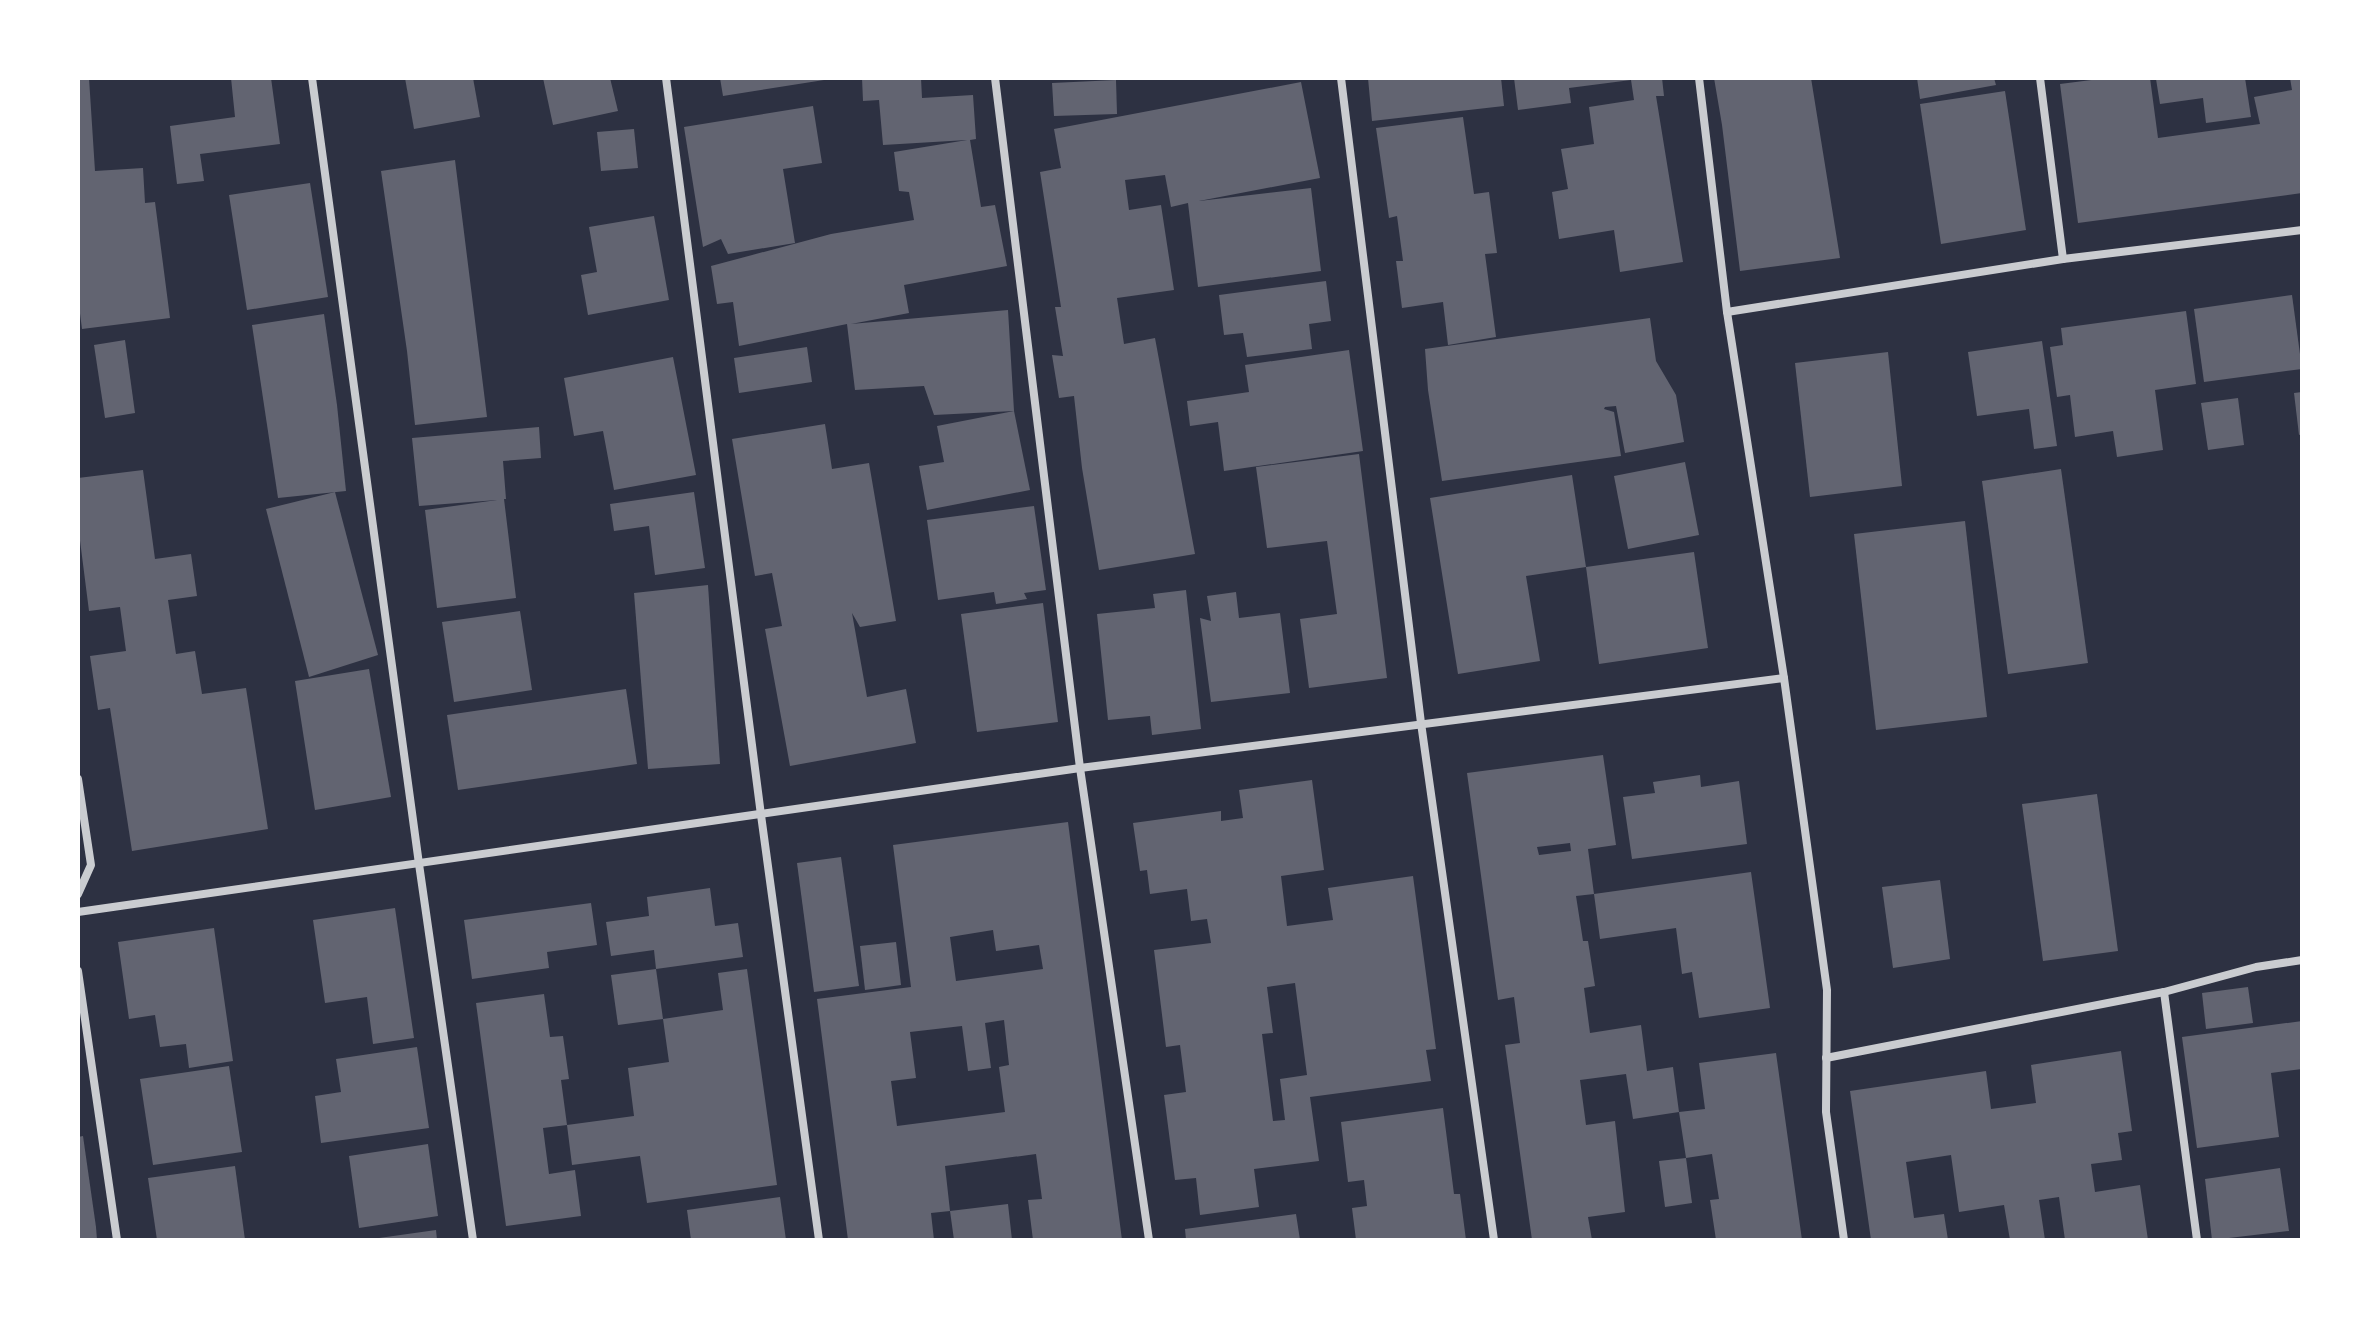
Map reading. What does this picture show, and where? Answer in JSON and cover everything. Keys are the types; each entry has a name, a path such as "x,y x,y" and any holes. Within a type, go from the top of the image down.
{"street":[{"path":"312,78 473,1240"},
{"path":"666,78 819,1240"},
{"path":"995,78 1080,768 1149,1240"},
{"path":"1341,78 1421,723 1494,1240"},
{"path":"1699,78 1727,312 1784,678 1827,990 1826,1112 1844,1240"},
{"path":"2040,78 2063,259"},
{"path":"1727,312 2063,259 2302,230"},
{"path":"78,912 1080,768 1784,678"},
{"path":"78,779 91,865 78,894"},
{"path":"1826,1058 2164,992 2256,967 2302,960"},
{"path":"78,971 117,1240"},
{"path":"2164,992 2197,1240"}],"building":[{"path":"78,78 89,78 95,171 143,168 145,203 155,202 170,318 82,329 78,298"},
{"path":"231,78 271,78 280,144 200,154 204,181 177,184 170,126 235,117"},
{"path":"405,78 473,78 480,117 414,129"},
{"path":"543,78 610,78 618,111 553,125"},
{"path":"720,78 824,78 824,80 723,96"},
{"path":"862,78 921,78 922,98 973,95 976,139 970,140 981,207 995,205 1007,266 904,285 909,313 851,324 1008,310 1014,411 934,415 924,386 855,390 847,324 739,346 733,302 717,304 711,266 831,234 914,220 909,192 899,191 894,152 967,140 883,145 879,100 863,101"},
{"path":"1368,78 1501,78 1504,106 1372,121"},
{"path":"1514,78 1662,78 1664,96 1656,96 1683,262 1620,272 1614,230 1559,239 1552,192 1568,189 1561,149 1594,144 1589,107 1634,100 1631,80 1569,88 1571,103 1518,110"},
{"path":"1714,78 1811,78 1840,258 1740,271"},
{"path":"1917,78 1994,78 1996,85 1920,99"},
{"path":"2107,78 2150,78 2158,138 2260,124 2254,97 2292,90 2290,78 2302,78 2302,193 2078,223 2060,84"},
{"path":"2245,78 2251,117 2206,123 2203,98 2160,104 2156,79"},
{"path":"1116,80 1117,114 1054,116 1052,83"},
{"path":"1301,82 1320,178 1199,201 1311,188 1321,271 1198,287 1188,203 1171,207 1165,175 1125,180 1129,210 1161,205 1174,290 1117,298 1124,344 1155,338 1195,554 1099,570 1074,396 1059,398 1052,355 1063,356 1055,307 1061,307 1040,172 1061,168 1054,129"},
{"path":"2005,91 2026,230 1941,244 1920,104"},
{"path":"813,106 822,163 783,169 795,243 728,254 721,239 703,247 684,127"},
{"path":"1463,117 1474,194 1489,192 1497,253 1485,254 1496,337 1448,345 1443,302 1402,308 1396,261 1403,261 1397,216 1389,218 1376,128"},
{"path":"634,129 638,168 601,171 597,132"},
{"path":"455,160 487,417 415,425 381,171"},
{"path":"310,183 328,297 247,310 229,195"},
{"path":"654,216 669,300 588,315 581,275 597,272 589,227"},
{"path":"1326,281 1331,321 1309,324 1312,349 1247,357 1243,333 1224,335 1219,295"},
{"path":"2292,295 2302,369 2204,382 2194,309"},
{"path":"2186,311 2196,384 2155,390 2163,450 2117,457 2113,431 2075,437 2070,395 2057,397 2050,347 2063,345 2061,328"},
{"path":"324,314 346,491 278,498 252,325"},
{"path":"1650,318 1656,361 1676,395 1684,442 1625,453 1616,406 1605,407 1614,412 1621,456 1442,481 1425,349"},
{"path":"125,340 135,413 105,418 94,345"},
{"path":"2042,341 2057,446 2034,449 2029,409 1977,416 1968,352"},
{"path":"807,347 812,382 739,393 734,358"},
{"path":"1349,350 1363,451 1224,471 1218,422 1190,426 1187,401 1249,392 1245,365"},
{"path":"1888,352 1902,486 1810,497 1795,363"},
{"path":"673,357 696,475 614,490 603,431 574,436 564,378"},
{"path":"2302,392 2302,434 2299,435 2294,393"},
{"path":"2238,398 2244,445 2208,450 2201,403"},
{"path":"1014,411 1030,490 927,510 919,466 944,462 937,426"},
{"path":"825,424 832,469 869,463 896,621 860,627 852,613 867,697 906,689 916,743 790,766 765,629 782,626 772,573 755,576 732,439"},
{"path":"539,427 541,458 503,461 504,499 516,598 437,608 425,510 497,500 419,506 412,438"},
{"path":"1359,454 1387,678 1309,688 1300,619 1337,614 1327,541 1267,548 1256,467"},
{"path":"1685,462 1699,535 1628,549 1614,476"},
{"path":"2061,469 2088,663 2008,674 1982,481"},
{"path":"143,470 155,559 191,554 197,596 168,600 176,654 195,651 202,694 246,688 268,829 132,851 110,708 98,710 90,656 126,651 120,607 89,611 78,525 78,478"},
{"path":"1572,475 1586,567 1526,576 1540,661 1458,674 1430,498"},
{"path":"335,492 378,655 309,677 266,509"},
{"path":"694,492 705,568 655,575 649,526 614,531 610,504"},
{"path":"1034,506 1046,590 1024,593 1027,599 996,604 994,592 938,600 927,520"},
{"path":"1965,521 1987,717 1876,730 1854,534"},
{"path":"1694,552 1708,648 1599,664 1586,567"},
{"path":"708,585 720,764 648,769 634,593"},
{"path":"1186,590 1201,729 1152,735 1150,716 1108,720 1097,614 1155,608 1153,594"},
{"path":"1236,592 1239,618 1280,613 1290,693 1211,702 1200,618 1211,621 1207,596"},
{"path":"1043,603 1058,722 977,732 961,614"},
{"path":"520,611 532,690 454,702 442,622"},
{"path":"369,669 391,797 315,810 295,681"},
{"path":"626,689 637,764 458,790 447,715"},
{"path":"1603,755 1616,845 1588,849 1594,894 1576,896 1583,941 1588,941 1595,986 1584,988 1590,1033 1641,1025 1647,1071 1673,1067 1679,1112 1633,1119 1626,1074 1580,1080 1586,1125 1615,1121 1625,1212 1588,1217 1592,1240 1532,1240 1505,1045 1520,1043 1514,997 1498,1000 1467,773","holes":["1570,843 1571,851 1539,855 1537,847"]},
{"path":"1700,775 1701,787 1739,781 1747,844 1632,859 1623,797 1655,793 1653,782"},
{"path":"1312,780 1324,870 1281,876 1287,926 1333,920 1328,888 1413,876 1436,1049 1426,1050 1431,1081 1310,1097 1319,1161 1254,1169 1259,1207 1200,1215 1196,1178 1175,1180 1164,1095 1186,1092 1180,1045 1166,1047 1154,950 1211,943 1207,919 1191,921 1187,889 1150,894 1147,870 1140,871 1133,823 1221,811 1221,821 1243,818 1239,790","holes":["1295,983 1307,1075 1280,1079 1285,1120 1273,1121 1262,1034 1273,1033 1267,987"]},
{"path":"2097,794 2118,951 2043,961 2022,804"},
{"path":"1068,822 1122,1240 1033,1240 1028,1200 1042,1199 1036,1154 945,1166 950,1211 931,1213 934,1240 848,1240 817,999 911,987 893,845","holes":["993,930 996,951 1039,945 1043,969 956,981 950,937","1004,1020 1009,1065 999,1067 1005,1112 897,1126 891,1081 916,1078 910,1032 962,1026 968,1071 991,1068 985,1023"]},
{"path":"841,857 859,986 814,992 797,863"},
{"path":"1751,872 1770,1008 1699,1018 1692,972 1682,974 1676,928 1600,939 1594,894"},
{"path":"1940,880 1950,959 1893,968 1882,887"},
{"path":"710,888 715,926 738,923 743,957 656,969 654,950 611,956 606,922 649,916 647,897"},
{"path":"591,903 597,945 547,952 549,968 472,979 464,920"},
{"path":"395,908 414,1038 373,1044 367,997 325,1003 313,920"},
{"path":"214,928 233,1061 189,1068 186,1044 160,1047 155,1015 129,1019 118,942"},
{"path":"896,942 901,985 865,990 860,946"},
{"path":"656,969 663,1019 618,1025 611,975"},
{"path":"747,969 777,1185 647,1203 640,1156 572,1165 567,1125 634,1116 628,1068 669,1062 663,1019 723,1010 718,973"},
{"path":"2248,987 2253,1023 2206,1029 2202,993"},
{"path":"544,994 550,1037 563,1036 569,1079 561,1080 567,1125 543,1128 549,1174 575,1170 581,1216 506,1226 476,1003"},
{"path":"2302,1021 2302,1069 2271,1073 2279,1137 2197,1148 2182,1037"},
{"path":"417,1047 429,1128 321,1143 315,1096 341,1092 336,1059"},
{"path":"2121,1051 2132,1131 2118,1133 2122,1160 2091,1164 2095,1192 2140,1185 2148,1240 2065,1240 2059,1197 2039,1200 2045,1240 2010,1240 2004,1205 1959,1212 1951,1155 1906,1162 1914,1218 1944,1214 1948,1240 1871,1240 1850,1091 1986,1071 1991,1109 2036,1103 2031,1065"},
{"path":"1776,1053 1802,1240 1716,1240 1710,1200 1719,1199 1712,1154 1686,1158 1679,1112 1705,1109 1699,1063"},
{"path":"229,1066 242,1152 153,1165 140,1079"},
{"path":"1443,1108 1454,1194 1460,1194 1466,1240 1356,1240 1352,1208 1367,1206 1364,1180 1348,1182 1341,1122"},
{"path":"83,1136 97,1240 78,1240 78,1137"},
{"path":"428,1144 438,1216 359,1228 349,1156"},
{"path":"1686,1158 1692,1203 1665,1207 1659,1161"},
{"path":"235,1166 245,1240 157,1240 148,1178"},
{"path":"2280,1168 2289,1231 2212,1240 2205,1179"},
{"path":"780,1197 786,1240 691,1240 687,1210"},
{"path":"1008,1204 1012,1240 954,1240 950,1211"},
{"path":"1296,1214 1300,1240 1186,1240 1185,1229"},
{"path":"436,1230 437,1240 379,1240 379,1238"}]}
